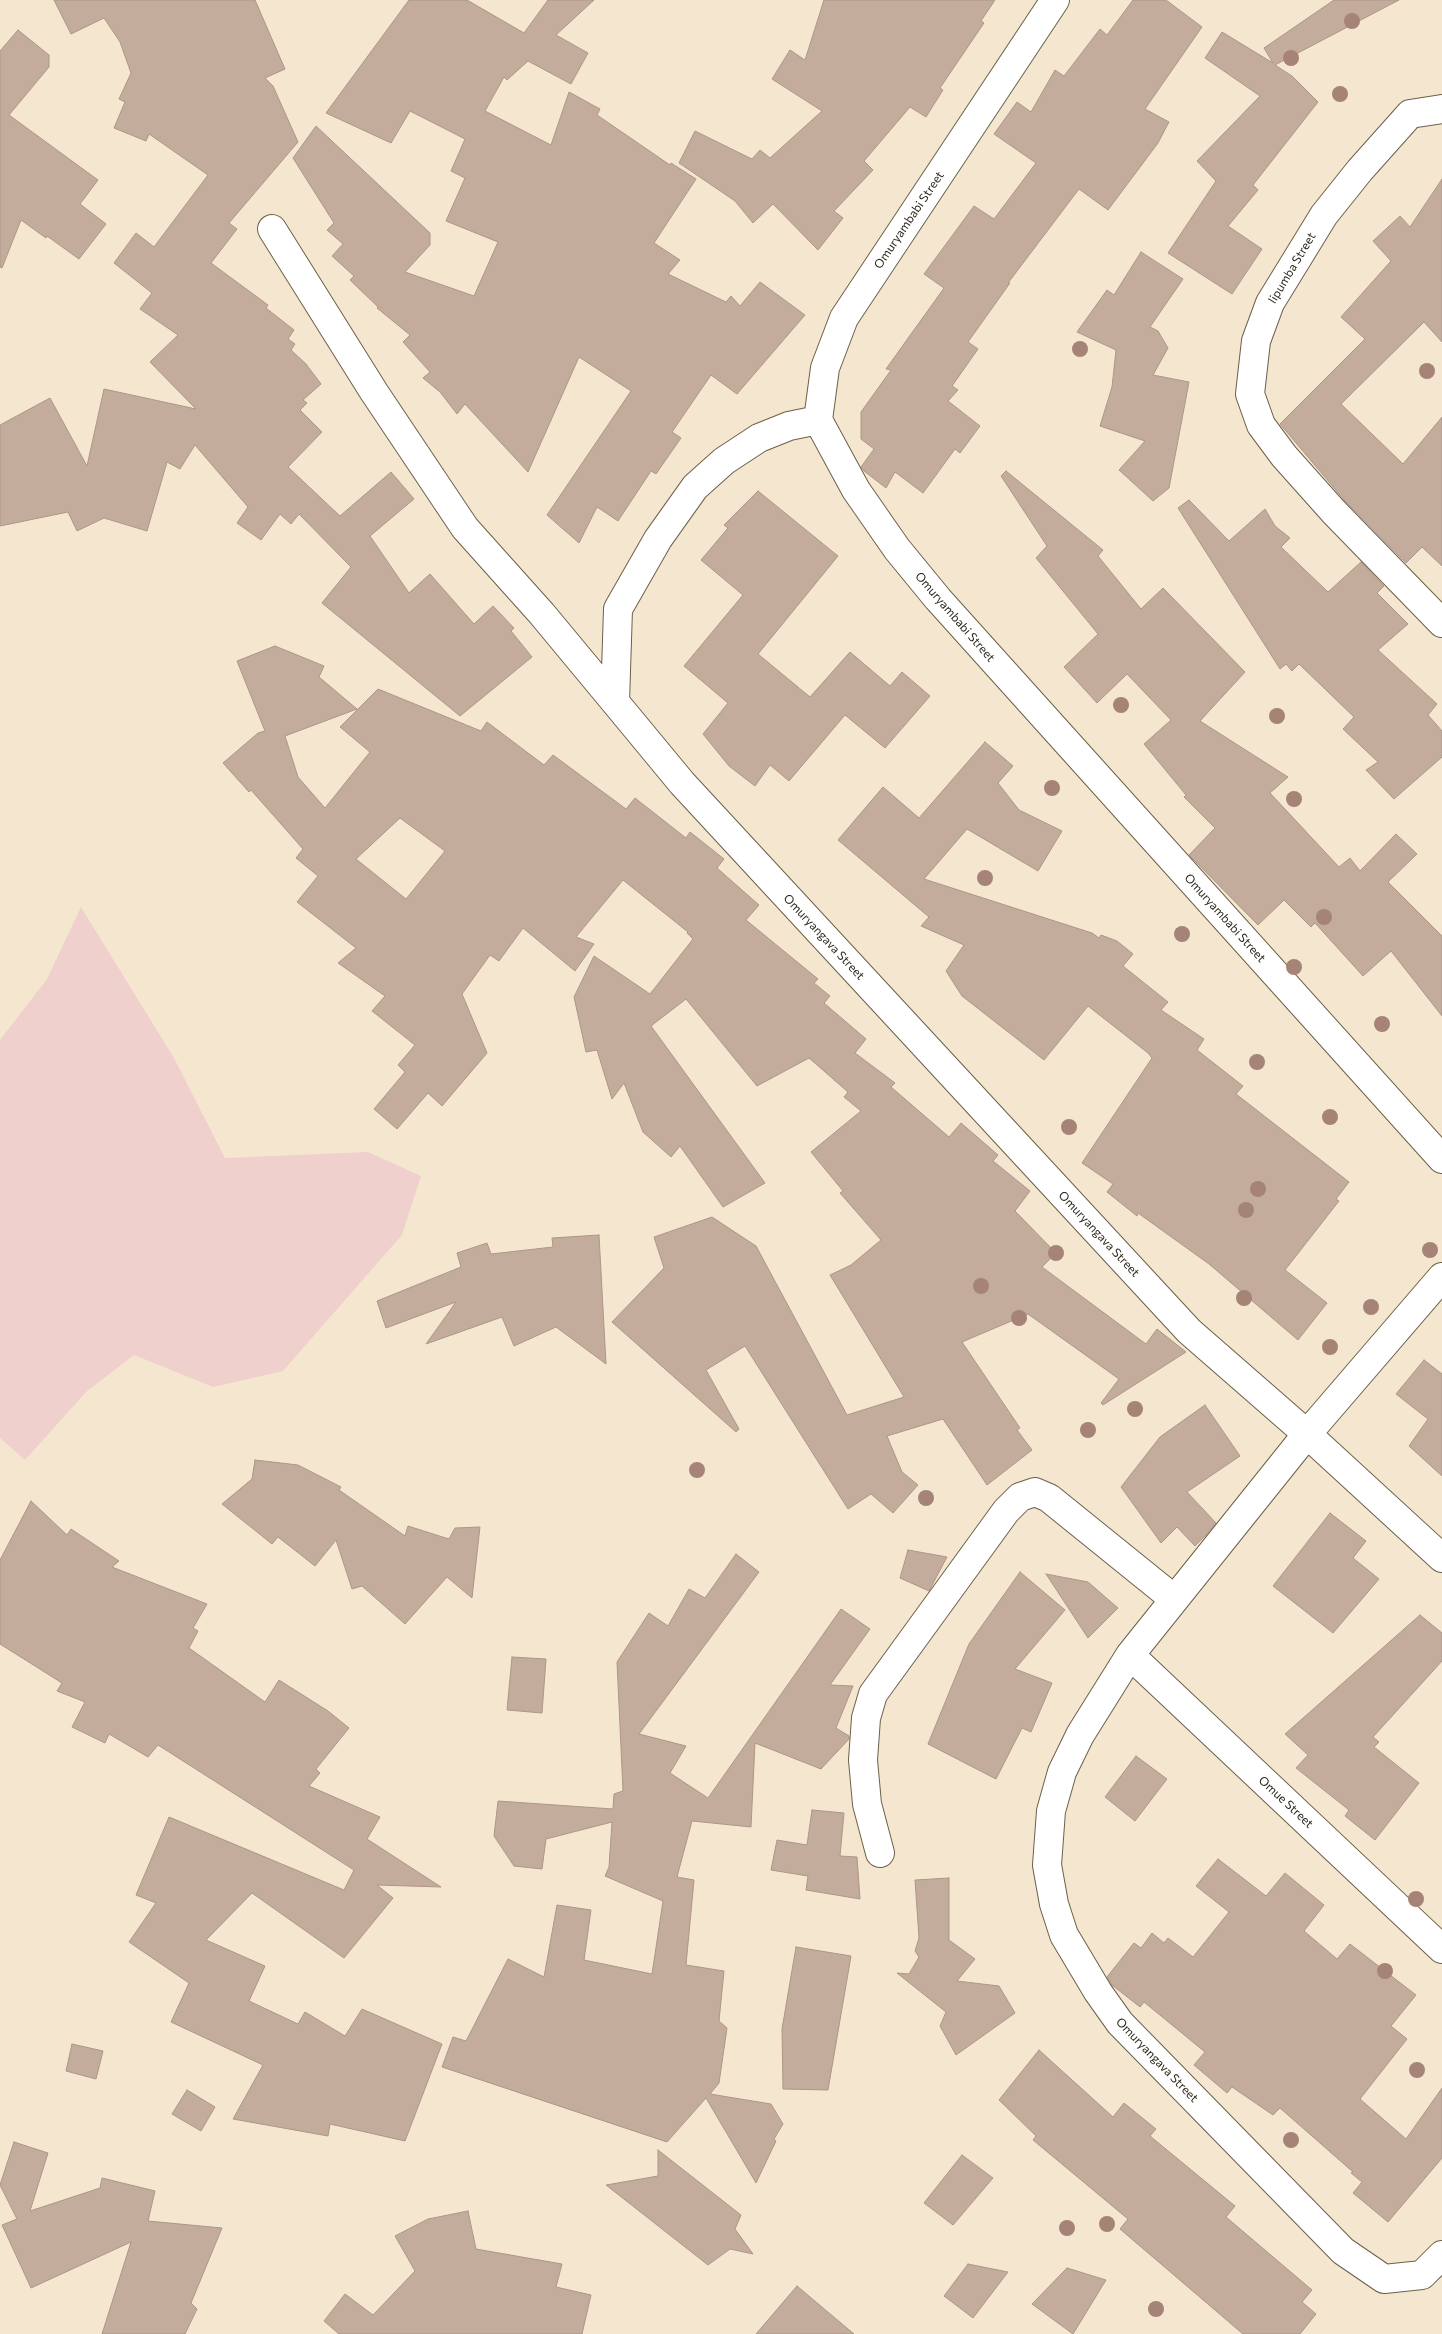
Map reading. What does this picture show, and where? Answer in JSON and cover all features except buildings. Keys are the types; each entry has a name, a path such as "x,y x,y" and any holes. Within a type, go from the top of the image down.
{"street":[{"name":"Omuryambabi Street","path":"1055,0 844,318 825,368 818,420 856,490 897,550 938,599 1442,1159"},
{"name":"Iipumba Street","path":"1442,109 1410,114 1360,170 1324,215 1270,303 1256,341 1250,394 1261,425 1284,456 1334,512 1442,623"},
{"name":"Omuryangava Street","path":"272,229 374,392 465,528 542,614 682,784 1189,1331 1307,1434 1442,1558"},
{"path":"615,702 618,609 658,540 695,487 724,461 759,438 789,426 818,420"},
{"name":"Omuryangava Street","path":"1442,1277 1307,1434 1130,1655 1080,1736 1062,1772 1051,1811 1047,1865 1054,1904 1064,1935 1098,1992 1120,2023 1343,2251 1384,2279 1422,2276 1442,2255"},
{"path":"880,1854 867,1804 864,1760 866,1718 873,1694 1006,1511 1020,1497 1036,1492 1049,1498 1174,1600"},
{"name":"Omue Street","path":"1130,1655 1442,1949"}],"shaded area":[{"path":"81,907 174,1058 225,1158 368,1152 421,1176 402,1235 283,1371 213,1387 134,1355 86,1392 25,1460 0,1438 0,1040 47,979"}]}
